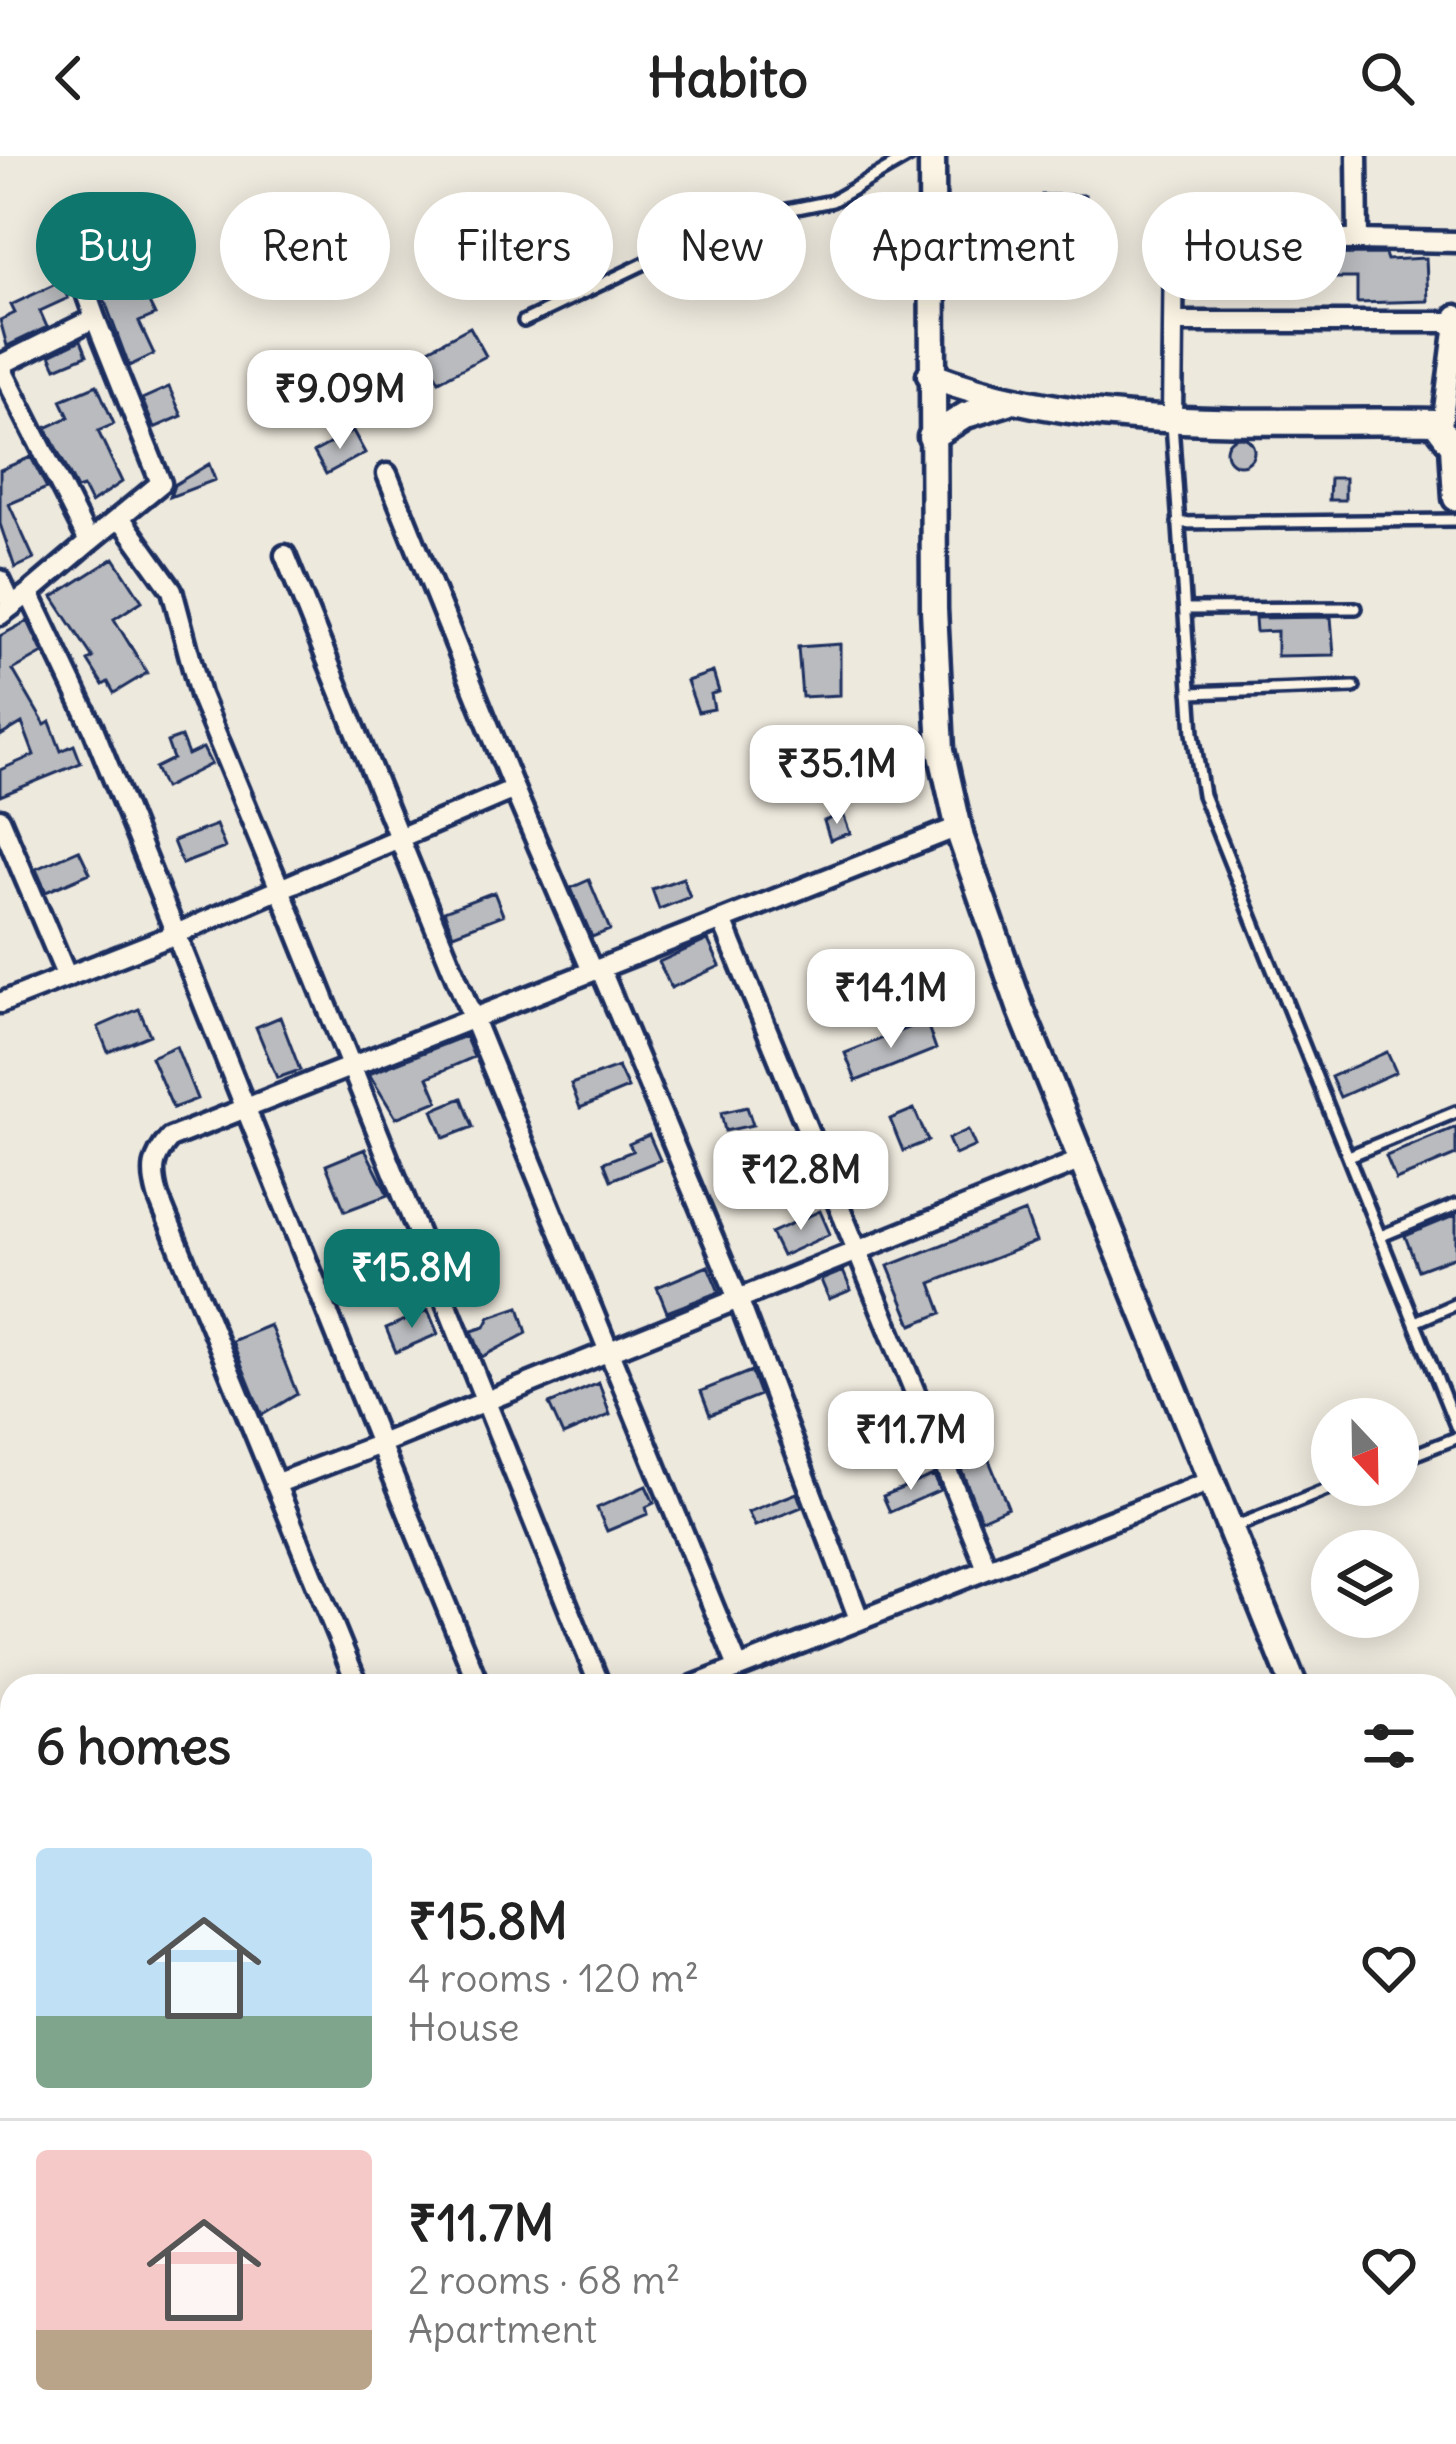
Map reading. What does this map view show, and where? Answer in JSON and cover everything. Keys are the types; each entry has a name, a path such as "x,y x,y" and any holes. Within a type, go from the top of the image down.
{"main road":[{"path":"932,156 930,375 941,750 958,826 990,931 1289,1674"},
{"path":"930,375 1010,401 1172,417 1442,426 1453,446 1456,498"},
{"path":"931,437 966,416 1010,401"}],"street":[{"path":"1357,156 1358,240"},
{"path":"1172,417 1174,239 1456,242"},
{"path":"0,580 6,610 122,520 161,483 88,300"},
{"path":"89,542 0,366 95,318"},
{"path":"1173,322 1455,318 1442,426"},
{"path":"387,474 514,789 739,1301 859,1619"},
{"path":"122,520 172,590 200,694 595,1674"},
{"path":"285,555 738,1667"},
{"path":"29,593 92,728 474,1674"},
{"path":"0,1003 176,934 514,789"},
{"path":"0,819 67,977"},
{"path":"353,1674 151,1171 170,1138 958,826"},
{"path":"722,920 986,1566"},
{"path":"274,1484 1084,1159"},
{"path":"721,1674 1213,1480"}],"lane":[{"path":"524,322 733,221 832,201 910,156"},
{"path":"1172,417 1190,693 1204,795 1456,1426"},
{"path":"1178,523 1456,520"},
{"path":"1185,609 1356,608"},
{"path":"1190,693 1354,687"},
{"path":"1349,1156 1456,1112"},
{"path":"1381,1236 1456,1205"},
{"path":"1414,1322 1456,1304"},
{"path":"1419,1453 1456,1438"},
{"path":"1232,1528 1311,1496"}],"building":[{"path":"1346,254 1385,254 1387,260 1426,258 1428,301 1357,303 1357,278 1346,278"},
{"path":"36,293 36,300 64,300 40,311 47,327 7,346 0,320 15,313 11,305"},
{"path":"104,300 148,300 155,315 139,322 154,354 129,366"},
{"path":"470,327 486,356 439,381 423,352"},
{"path":"81,340 87,355 56,368 50,355"},
{"path":"97,385 114,424 98,431 122,482 91,503 83,487 77,489 46,428 69,417 61,400"},
{"path":"169,387 182,416 154,428 142,399"},
{"path":"353,431 365,453 326,474 314,452"},
{"path":"1240,437 1250,441 1254,451 1250,461 1240,465 1230,461 1226,451 1230,441"},
{"path":"31,457 47,488 9,504 34,559 15,568 0,524 0,470"},
{"path":"209,464 215,480 170,497 174,485"},
{"path":"1330,478 1345,478 1345,500 1329,500"},
{"path":"114,558 142,601 114,619 147,673 114,693 108,682 103,685 88,661 93,658 53,597"},
{"path":"1331,617 1334,655 1277,656 1277,631 1256,632 1255,618"},
{"path":"28,621 43,653 13,670 45,725 50,722 61,751 74,745 81,763 0,796 0,770 34,755 22,723 0,736 0,636"},
{"path":"840,644 840,695 802,697 798,647"},
{"path":"713,672 719,692 711,694 714,709 698,712 687,681"},
{"path":"181,737 188,755 203,748 211,764 164,788 155,768 173,759 167,742"},
{"path":"843,814 850,833 830,840 824,821"},
{"path":"216,825 225,848 182,864 173,841"},
{"path":"79,850 90,873 46,892 36,869"},
{"path":"683,878 690,897 659,909 652,889"},
{"path":"589,880 610,930 592,937 571,888"},
{"path":"494,892 503,915 453,934 444,911"},
{"path":"708,940 720,966 671,988 659,962"},
{"path":"139,1009 150,1035 108,1052 98,1027"},
{"path":"280,1017 300,1070 277,1078 256,1027"},
{"path":"926,1021 936,1049 856,1081 845,1053"},
{"path":"465,1036 474,1057 428,1077 438,1101 396,1118 369,1074"},
{"path":"176,1046 197,1099 173,1108 151,1057"},
{"path":"1387,1052 1396,1072 1340,1097 1331,1077"},
{"path":"618,1067 628,1088 580,1108 571,1084"},
{"path":"462,1098 473,1127 444,1138 433,1110"},
{"path":"747,1107 753,1125 725,1131 721,1113"},
{"path":"914,1109 928,1141 903,1151 890,1119"},
{"path":"1456,1127 1456,1155 1396,1180 1386,1156"},
{"path":"968,1130 975,1146 955,1155 948,1139"},
{"path":"649,1135 660,1160 611,1180 604,1162 633,1151 629,1144"},
{"path":"365,1149 388,1195 345,1211 326,1165"},
{"path":"820,1211 830,1234 782,1256 771,1233"},
{"path":"1025,1212 1036,1242 931,1283 942,1313 912,1325 888,1266"},
{"path":"1456,1215 1456,1256 1418,1270 1405,1236"},
{"path":"708,1266 719,1292 667,1312 657,1287"},
{"path":"843,1271 851,1290 829,1299 821,1280"},
{"path":"519,1307 527,1333 482,1357 472,1331 485,1327 490,1317"},
{"path":"428,1310 438,1334 396,1352 386,1328"},
{"path":"270,1325 297,1394 262,1415 232,1341"},
{"path":"751,1371 760,1395 710,1415 701,1391"},
{"path":"599,1383 610,1415 563,1435 549,1404"},
{"path":"980,1438 1008,1507 981,1519 953,1449"},
{"path":"933,1475 940,1490 890,1512 883,1496"},
{"path":"646,1486 654,1503 646,1507 648,1514 607,1531 597,1508"},
{"path":"797,1493 802,1507 755,1526 748,1512"}]}
